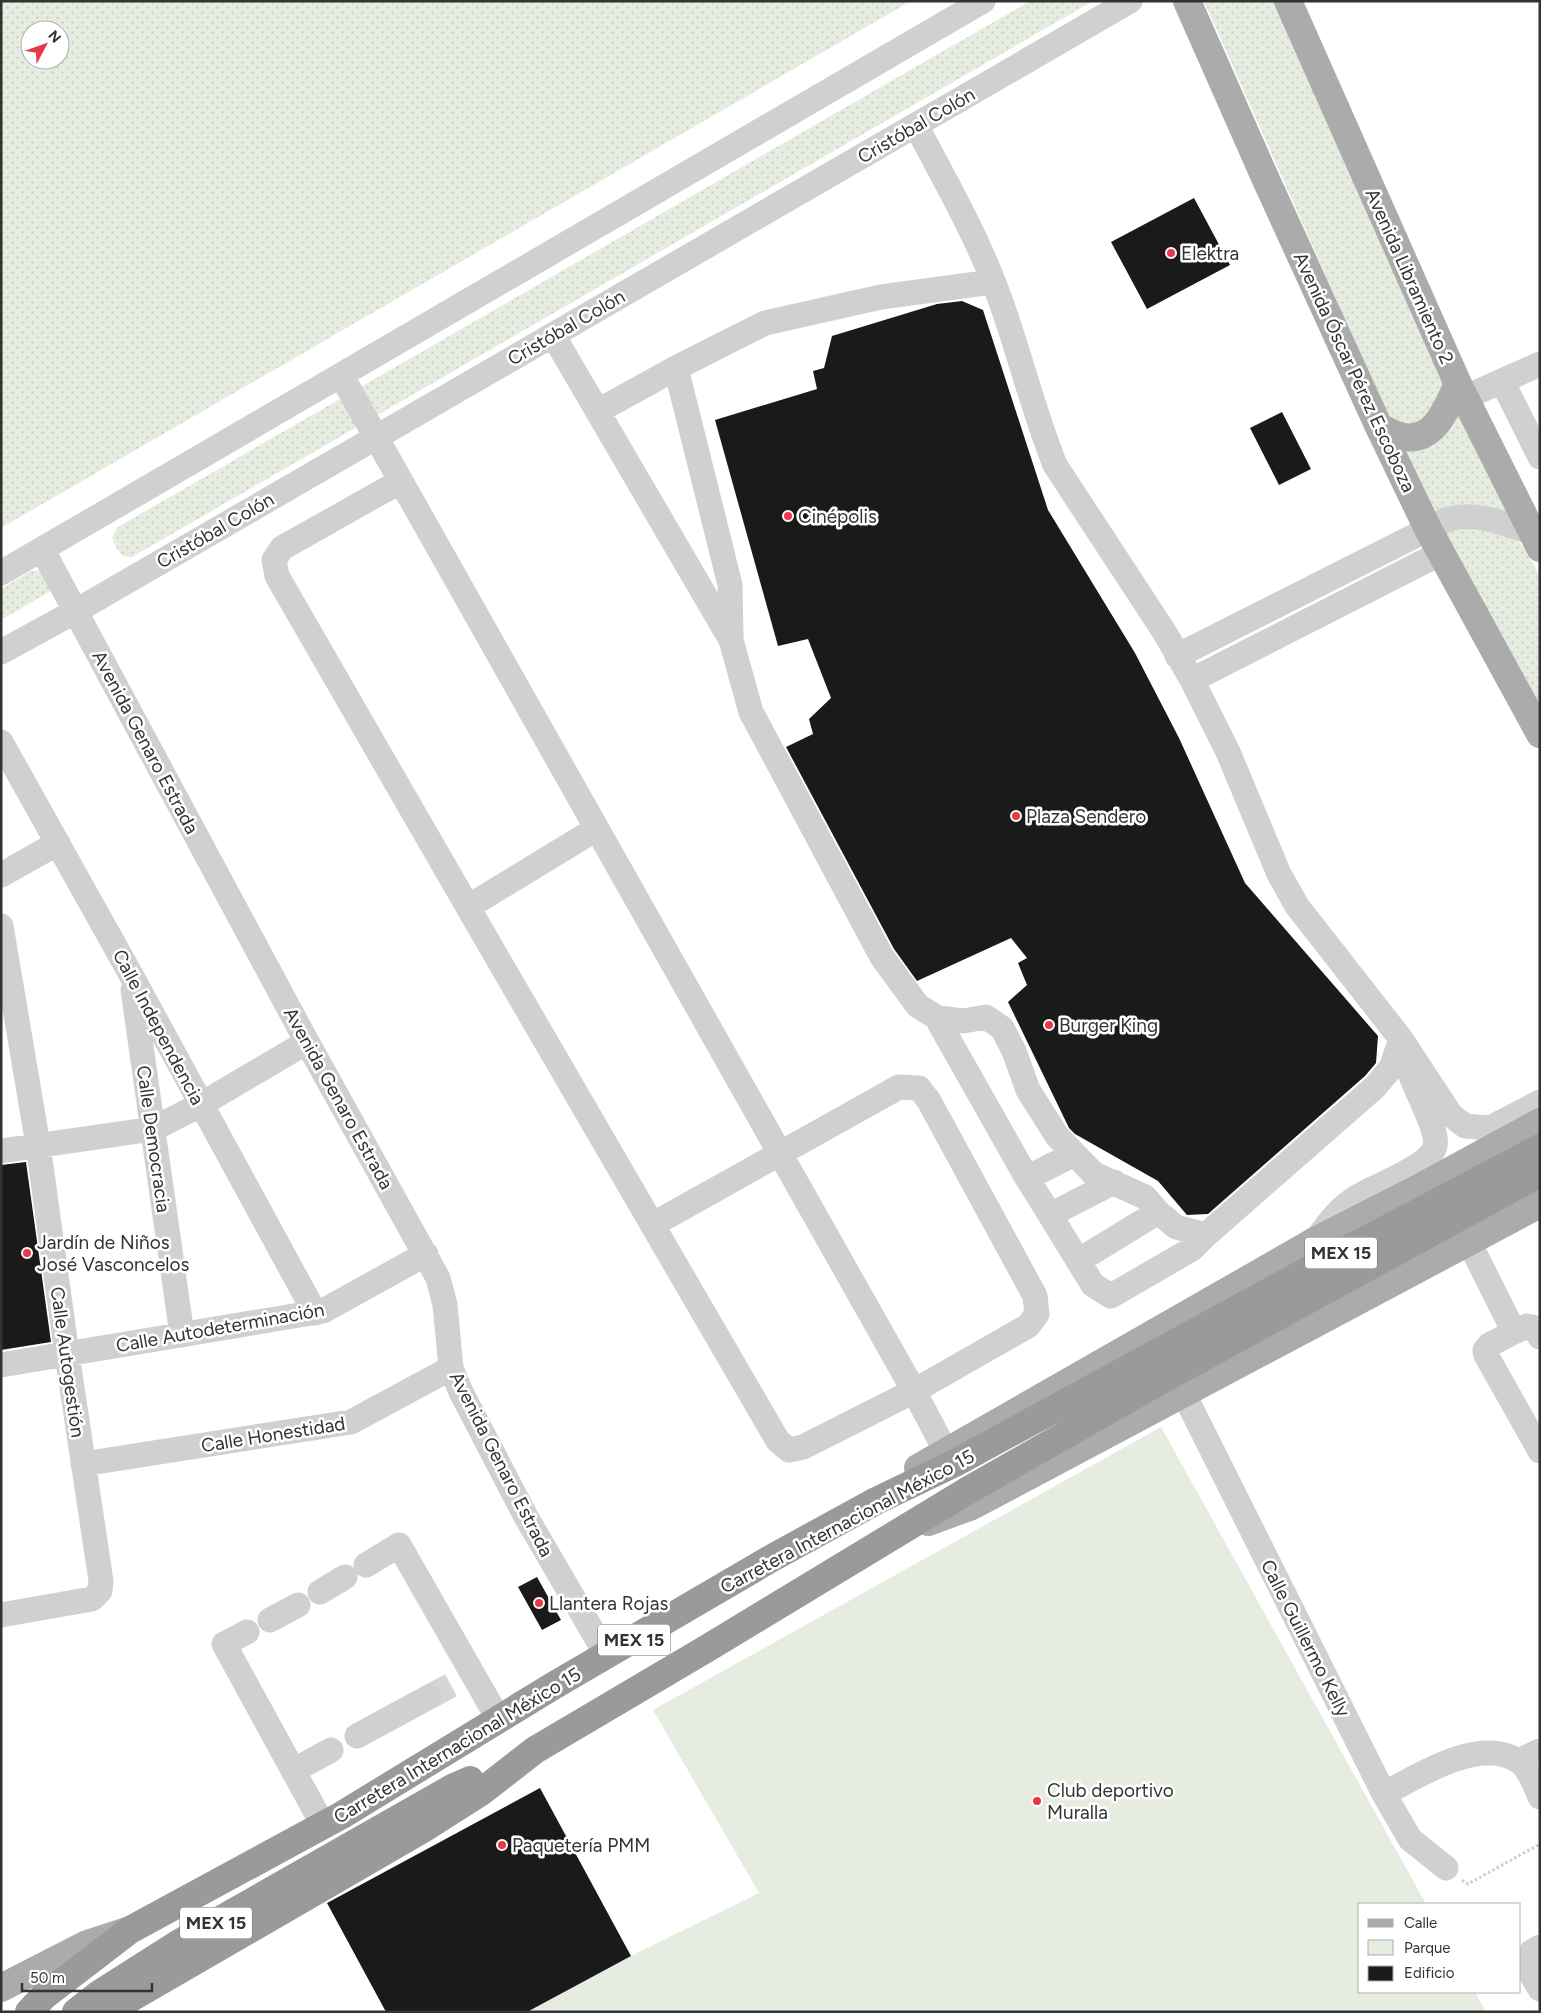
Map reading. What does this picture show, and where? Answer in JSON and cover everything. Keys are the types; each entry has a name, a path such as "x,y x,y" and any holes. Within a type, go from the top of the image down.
{"highway":[{"name":"Carretera Internacional México 15","path":"111,2012 124,2002 423,1829 481,1792 535,1750 896,1534 1320,1264 1540,1148"},
{"name":"Carretera Internacional México 15","path":"130,1930 323,1825 772,1558 876,1501 1149,1372 1540,1174"},
{"name":"MEX 15","path":"76,2012 98,1994 176,1945 454,1787 535,1750"},
{"name":"MEX 15","path":"29,2012 44,1996 130,1930"}],"main road":[{"name":"Avenida Óscar Pérez Escoboza","path":"1187,1 1267,182 1379,427 1428,529 1540,734"},
{"name":"Avenida Libramiento 2","path":"1288,1 1461,391 1535,540"},
{"path":"1379,427 1402,437 1413,438 1427,433 1437,424 1461,391"},
{"path":"876,1501 919,1467 1316,1241 1540,1122"},
{"path":"896,1534 972,1506 1540,1204"},
{"name":"Carretera Internacional México 15","path":"1,1988 87,1944 130,1930"}],"street":[{"path":"1,573 983,1"},
{"name":"Cristóbal Colón","path":"1,652 76,611 1130,1"},
{"path":"916,125 980,250 1055,465 1165,633 1192,680 1228,752 1279,874 1297,906 1401,1039 1451,1115 1465,1126 1490,1128 1540,1102"},
{"path":"598,411 676,368 765,323 881,297 992,282"},
{"path":"553,335 731,640"},
{"path":"1461,391 1502,381 1540,364"},
{"path":"676,368 730,585 731,640 751,712 882,958 918,1006 936,1016 964,1022 986,1017 1002,1028 1014,1051 1028,1090 1057,1136 1094,1174 1145,1197 1158,1212 1176,1226 1206,1235"},
{"path":"341,375 914,1391 946,1452"},
{"path":"1502,381 1540,456"},
{"path":"400,481 282,548 274,560 276,576 652,1225 778,1442 789,1450 803,1448 914,1391 1028,1326 1037,1314 1035,1296 929,1101 919,1088 900,1087 652,1225"},
{"path":"1177,656 1448,518 1472,515 1484,517 1535,540"},
{"name":"Avenida Genaro Estrada","path":"42,549 307,1042 426,1254 438,1278 445,1305 451,1368 461,1392 525,1515 607,1656"},
{"path":"1192,680 1441,553"},
{"name":"Calle Independencia","path":"1,742 130,973 314,1313"},
{"path":"468,907 596,829"},
{"path":"1,874 58,843"},
{"name":"Calle Autogestión","path":"1,926 38,1145 101,1581 100,1592 92,1599 1,1615"},
{"name":"Calle Democracia","path":"130,973 182,1335"},
{"path":"936,1016 1027,1178 1078,1261 1093,1285 1111,1296 1192,1249 1375,1087 1391,1068 1401,1039"},
{"path":"1316,1241 1336,1212 1355,1198 1410,1170 1428,1158 1436,1145 1433,1127 1413,1085 1401,1039"},
{"path":"1,1151 153,1129 200,1105 307,1042"},
{"path":"1027,1178 1074,1154"},
{"path":"1050,1215 1114,1182"},
{"path":"1078,1261 1158,1212"},
{"path":"1469,1242 1514,1332"},
{"name":"Calle Autodeterminación","path":"1,1365 323,1311 426,1254"},
{"path":"1540,1337 1533,1327 1527,1326 1490,1345 1486,1350 1486,1355 1540,1451"},
{"name":"Calle Honestidad","path":"83,1464 351,1422 451,1368"},
{"name":"Calle Guillermo Kelly","path":"1184,1394 1384,1794 1410,1839 1446,1868"},
{"path":"366,1565 399,1545 464,1678 499,1720"},
{"path":"320,1592 345,1577"},
{"path":"270,1620 298,1604"},
{"path":"247,1632 224,1644 323,1825"},
{"path":"357,1736 429,1697"},
{"path":"293,1771 331,1750"},
{"path":"1384,1794 1442,1763 1472,1755 1494,1752 1529,1756 1534,1782 1540,1797"},
{"path":"1534,1954 1532,1976 1540,1989"}],"path":[{"path":"1446,1868 1468,1884 1540,1844"}],"green space":[{"path":"1,1 911,1 1,528"},
{"path":"1030,1 1093,1 132,557 123,556 116,547 112,537 118,527"},
{"path":"1204,1 1276,1 1444,383 1444,398 1416,427 1390,421"},
{"path":"1460,408 1518,518 1480,505 1433,513 1398,444"},
{"path":"1462,525 1507,530 1524,548 1540,576 1540,708 1439,538 1447,531"},
{"path":"43,570 51,591 1,620 1,589 31,571"},
{"name":"Club deportivo Muralla","path":"1161,1427 1425,1903 1358,1903 1358,1993 1476,1993 1486,2012 527,2012 631,1956 759,1893 653,1710"}],"building":[{"name":"Elektra","path":"1194,198 1230,265 1147,309 1111,242"},
{"name":"Plaza Sendero","path":"962,301 983,310 1048,510 1135,653 1179,738 1245,883 1378,1036 1376,1063 1365,1076 1208,1214 1187,1215 1158,1181 1075,1134 1069,1128 1008,1002 1027,985 1018,963 1027,958 1011,938 917,981 894,949 786,747 813,734 809,719 831,698 808,639 778,646 715,420 817,389 813,371 824,368 832,336 937,304"},
{"path":"1282,412 1311,469 1279,485 1250,428"},
{"name":"Jardín de Niños José Vasconcelos","path":"26,1162 51,1342 1,1350 1,1165"},
{"name":"Llantera Rojas","path":"537,1577 561,1620 542,1630 518,1587"},
{"name":"Paquetería PMM","path":"540,1788 631,1956 527,2012 386,2012 327,1903"}],"tunnel":[{"path":"429,1697 455,1683"}],"place":[{"name":"Elektra","path":"1171,253"},
{"name":"Cinépolis","path":"788,516"},
{"name":"Plaza Sendero","path":"1016,816"},
{"name":"Burger King","path":"1049,1025"},
{"name":"Jardín de Niños José Vasconcelos","path":"27,1253"},
{"name":"Llantera Rojas","path":"539,1603"},
{"name":"Club deportivo Muralla","path":"1037,1801"},
{"name":"Paquetería PMM","path":"502,1845"}]}
